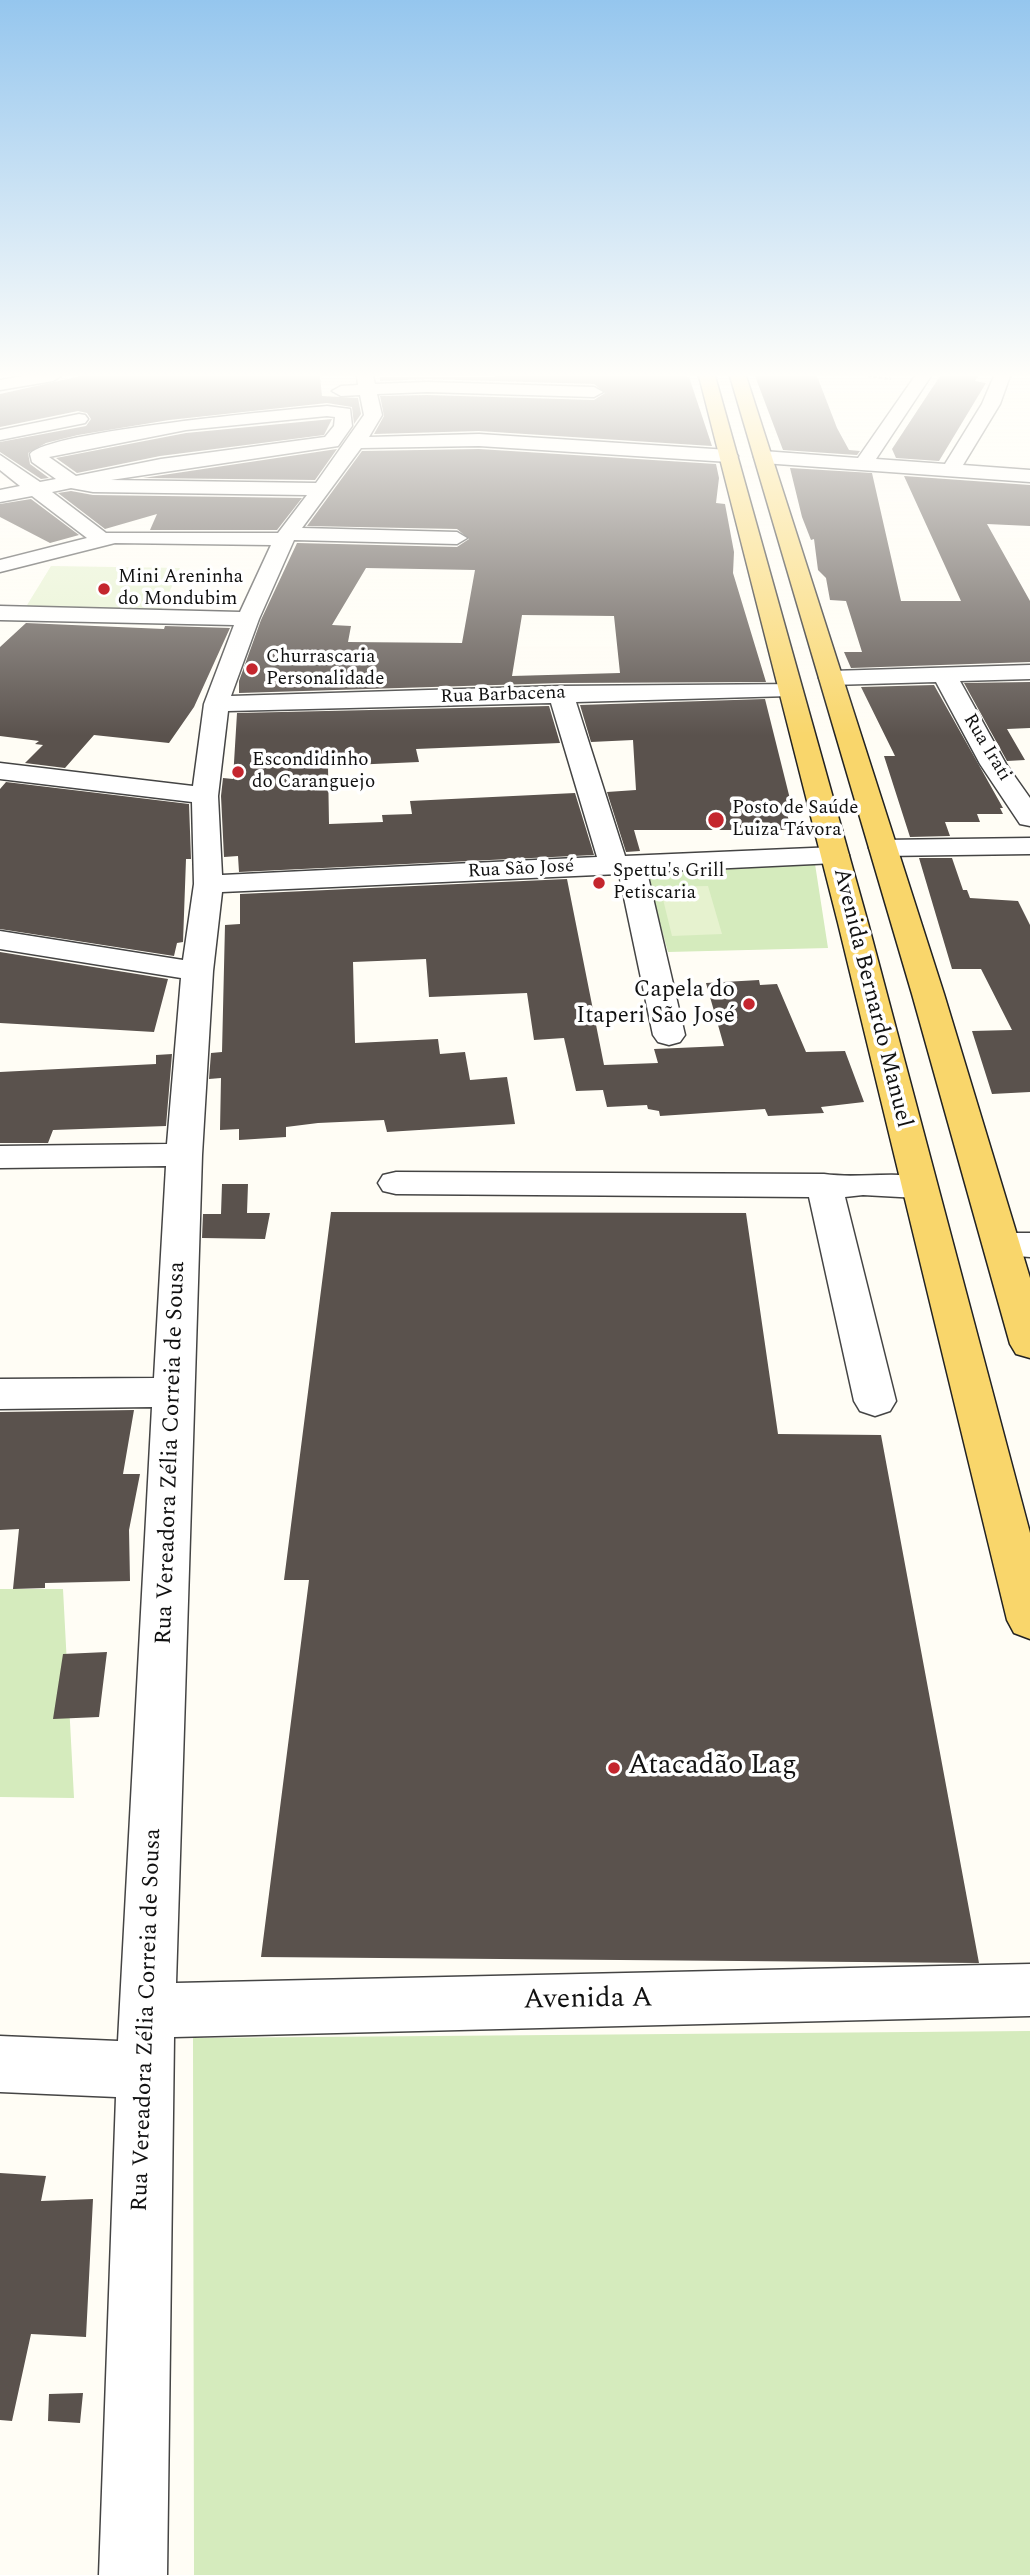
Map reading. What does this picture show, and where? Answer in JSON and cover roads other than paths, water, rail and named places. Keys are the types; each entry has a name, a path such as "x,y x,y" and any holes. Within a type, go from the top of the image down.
{"main road":[{"name":"Avenida Bernardo Manuel","path":"739,496 835,855 1030,1620"},
{"name":"Avenida Bernardo Manuel","path":"775,496 937,1026 1016,1245 1030,1344"},
{"path":"747,525 785,526"},
{"path":"870,994 928,995"},
{"path":"879,1027 937,1026"}],"street":[{"path":"46,496 101,539"},
{"path":"83,496 128,536"},
{"name":"Rua Vereadora Zélia Correia de Sousa","path":"133,2575 147,2011 184,1155 197,971 208,884 205,796 216,704 248,619 286,537 314,496"},
{"path":"0,566 101,539 128,536 286,537 394,527 457,538"},
{"path":"0,613 248,619"},
{"path":"0,639 30,614"},
{"path":"831,678 1030,672"},
{"name":"Rua Irati","path":"945,676 993,764 1030,818"},
{"name":"Rua Barbacena","path":"216,704 790,689"},
{"path":"561,693 623,865 669,1035"},
{"path":"0,771 205,796"},
{"path":"883,848 1030,846"},
{"name":"Rua São José","path":"208,884 835,855"},
{"path":"0,940 197,971"},
{"path":"0,1157 184,1155"},
{"path":"396,1183 918,1187"},
{"path":"850,1186 875,1401"},
{"path":"0,1394 175,1392"},
{"name":"Avenida A","path":"147,2011 1030,1990"},
{"path":"0,2064 145,2070"}],"place":[{"name":"Mini Areninha do Mondubim","path":"104,589"},
{"name":"Churrascaria Personalidade","path":"252,669"},
{"name":"Escondidinho do Caranguejo","path":"238,772"},
{"name":"Posto de Saúde Luiza Távora","path":"716,820"},
{"name":"Spettu's Grill Petiscaria","path":"599,883"},
{"name":"Capela do Itaperi São José","path":"749,1004"},
{"name":"Atacadão Lag","path":"614,1768"}]}
